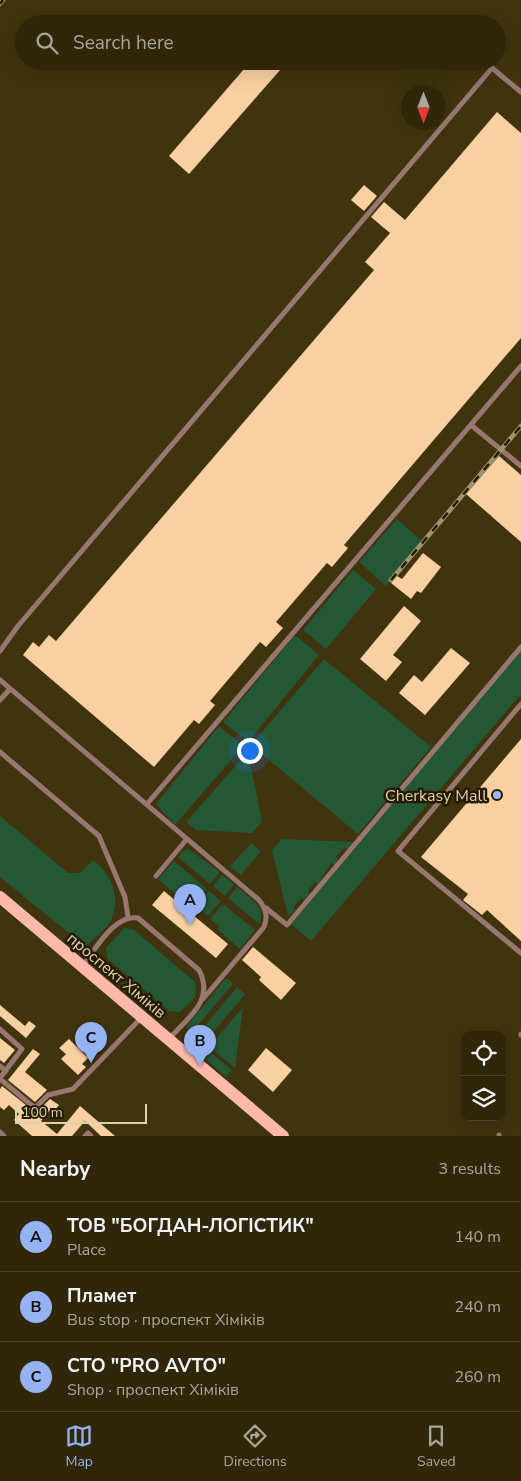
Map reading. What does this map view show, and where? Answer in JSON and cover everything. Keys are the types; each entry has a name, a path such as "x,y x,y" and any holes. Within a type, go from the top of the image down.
{"main road":[{"name":"проспект Хіміків","path":"0,897 283,1136"}],"lane":[{"path":"0,651 24,618 490,70"},
{"path":"494,70 521,92"},
{"path":"147,804 521,366"},
{"path":"471,425 521,466"},
{"path":"0,680 287,925 521,647"},
{"path":"0,700 10,689"},
{"path":"521,704 398,850 521,953"},
{"path":"0,752 99,836 126,898 128,916"},
{"path":"156,876 187,839"},
{"path":"168,1040 264,927 267,918 266,908"},
{"path":"82,966 118,922 128,916 138,918 199,970 205,982 203,999"},
{"path":"35,1108 47,1096 73,1089 142,1017"},
{"path":"0,1029 22,1049 0,1079 42,1113"},
{"path":"0,1066 6,1071"},
{"path":"0,1132 4,1136"},
{"path":"85,1136 88,1133 91,1136"}],"green space":[{"path":"397,519 424,543 386,586 359,562"},
{"path":"353,570 376,589 326,649 303,630"},
{"path":"295,635 319,655 248,742 223,722"},
{"path":"521,650 521,694 311,941 291,924"},
{"path":"324,659 431,747 358,834 251,745"},
{"path":"219,726 243,746 175,825 156,804"},
{"path":"248,752 262,822 252,833 196,830 186,822"},
{"path":"0,816 68,873 80,873 93,860 109,878 115,901 112,918 107,926 86,947 0,877"},
{"path":"282,839 353,842 348,849 344,847 336,857 338,860 334,865 331,863 318,884 315,882 308,891 310,894 304,899 301,898 293,908 296,910 288,916 272,850"},
{"path":"251,843 261,851 241,875 230,867"},
{"path":"188,849 220,872 210,884 178,857 183,851"},
{"path":"174,861 207,889 193,905 183,897 181,899 158,879"},
{"path":"222,875 234,884 225,896 213,886"},
{"path":"237,887 259,907 261,918 259,924 228,898"},
{"path":"209,891 221,901 208,916 196,906"},
{"path":"223,904 255,930 240,949 217,929 219,926 210,919"},
{"path":"124,928 133,929 196,983 195,997 180,1012 169,1011 108,959 107,947"},
{"path":"226,978 233,984 192,1032 186,1027"},
{"path":"237,987 245,994 204,1043 196,1036"},
{"path":"243,1007 235,1068 209,1047"},
{"path":"205,1048 232,1070 226,1077 200,1054"}],"building":[{"path":"243,70 280,70 189,174 169,156"},
{"path":"497,112 521,133 521,338 344,545 348,548 332,567 327,563 276,622 283,628 266,647 260,642 210,701 215,705 199,724 194,720 154,767 23,655 33,642 39,647 49,635 56,641 374,270 365,262 390,233 371,217 384,202 405,220"},
{"path":"364,185 377,196 364,211 351,200"},
{"path":"499,456 521,475 521,542 466,494"},
{"path":"423,553 441,567 421,593 417,591 411,599 391,583 397,576 402,579"},
{"path":"404,606 421,621 393,655 402,662 386,681 360,659"},
{"path":"451,648 470,663 425,715 399,693 414,675 422,682"},
{"name":"Cherkasy Mall","path":"521,739 521,941 487,910 482,915 463,900 468,894 421,857"},
{"path":"164,891 228,944 216,958 152,905"},
{"path":"253,947 296,983 281,1000 259,980 261,977 242,960"},
{"path":"0,1005 25,1026 29,1021 36,1026 26,1038 0,1016"},
{"path":"0,1038 15,1050 4,1063 0,1060"},
{"path":"69,1039 88,1058 82,1064 86,1067 78,1075 61,1059 66,1054 59,1048"},
{"path":"266,1048 292,1070 273,1092 248,1070"},
{"path":"33,1049 40,1054 25,1072 47,1090 35,1102 8,1080"},
{"path":"2,1086 41,1117 46,1113 42,1107 50,1099 59,1105 55,1110 52,1108 41,1121 57,1134 80,1106 115,1136 101,1136 85,1121 72,1136 32,1136 14,1120 19,1114 9,1105 4,1110 0,1107 0,1089"}],"railway":[{"path":"0,4 3,0"},
{"path":"391,580 521,426"}],"place":[{"name":"Cherkasy Mall","path":"497,795"},
{"name":"ТОВ \"БОГДАН-ЛОГІСТИК\"","path":"190,925"},
{"name":"СТО \"PRO AVTO\"","path":"91,1063"},
{"name":"Пламет","path":"200,1066"}]}
